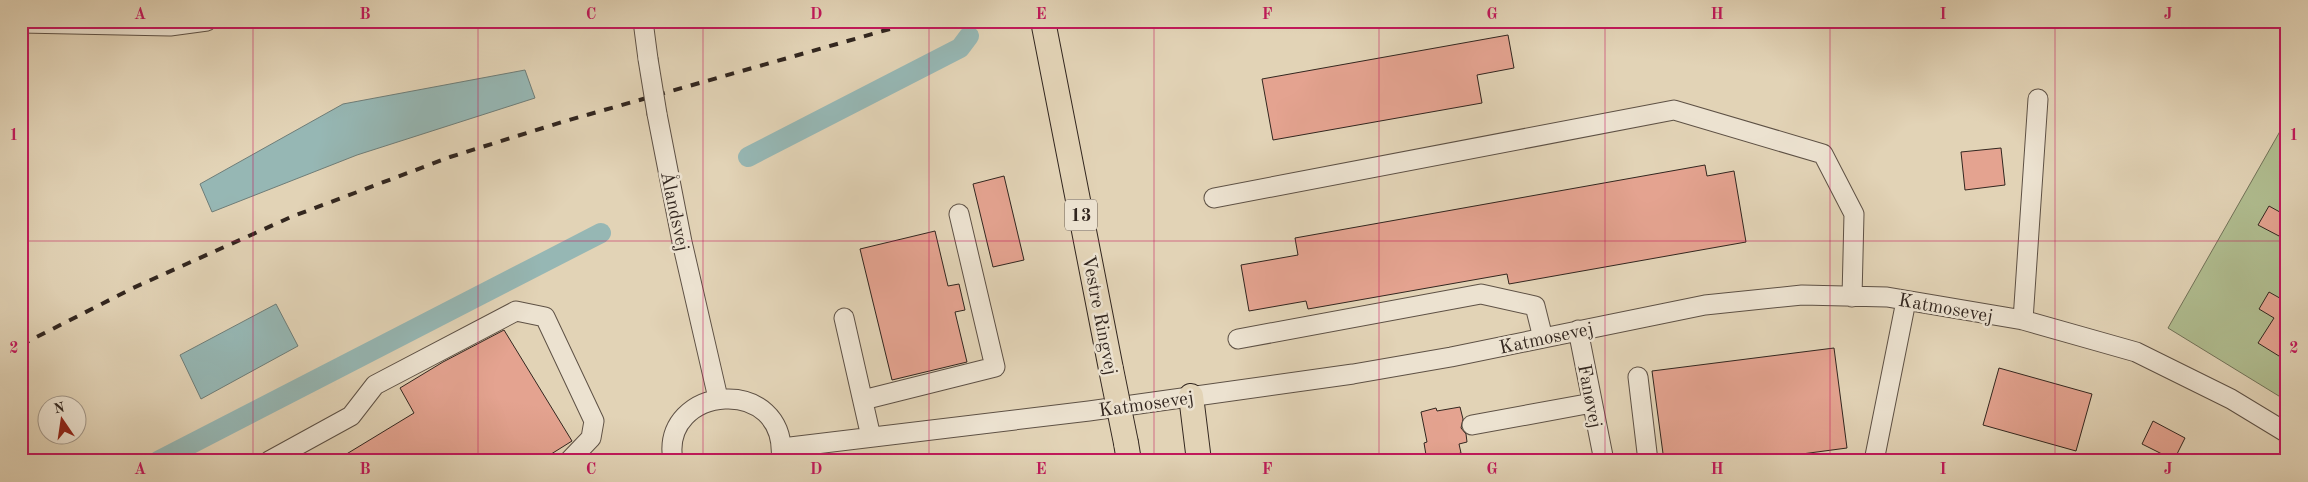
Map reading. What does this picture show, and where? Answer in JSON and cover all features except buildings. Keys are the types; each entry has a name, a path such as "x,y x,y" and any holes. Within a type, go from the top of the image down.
{"main road":[{"name":"Vestre Ringvej","path":"1043,21 1128,452"},
{"path":"1192,396 1199,461"}],"street":[{"path":"21,23 170,26 207,21"},
{"name":"Ålandsvej","path":"644,21 657,114 682,242 718,398"},
{"path":"2023,320 2038,100"},
{"path":"1214,198 1674,110 1823,154 1854,214 1852,297"},
{"path":"863,400 995,367 959,214"},
{"path":"1238,339 1481,294 1535,306 1543,338"},
{"name":"Katmosevej","path":"782,454 871,437 1363,372 1704,305 1802,295 1887,298 2023,320 2136,352 2231,399 2287,433"},
{"path":"1874,461 1906,301"},
{"path":"270,461 351,416 375,385 516,311 545,317 594,421 591,438 569,461"},
{"path":"844,318 871,437"},
{"name":"Fanøvej","path":"1578,330 1604,461"},
{"path":"1638,378 1648,461"},
{"path":"673,461 673,441 679,426 689,413 702,403 718,398 736,398 753,404 768,415 778,430 782,454"},
{"path":"1472,425 1592,403"}],"green space":[{"path":"2287,119 2287,401 2168,328"}],"water":[{"path":"525,70 535,98 357,155 212,212 200,184 343,104"},
{"path":"276,304 298,346 201,399 180,355"}],"waterway":[{"path":"748,157 960,48 969,36"},
{"path":"158,461 601,233"}],"railway":[{"path":"21,345 133,288 291,217 450,157 562,122 918,21"}]}
